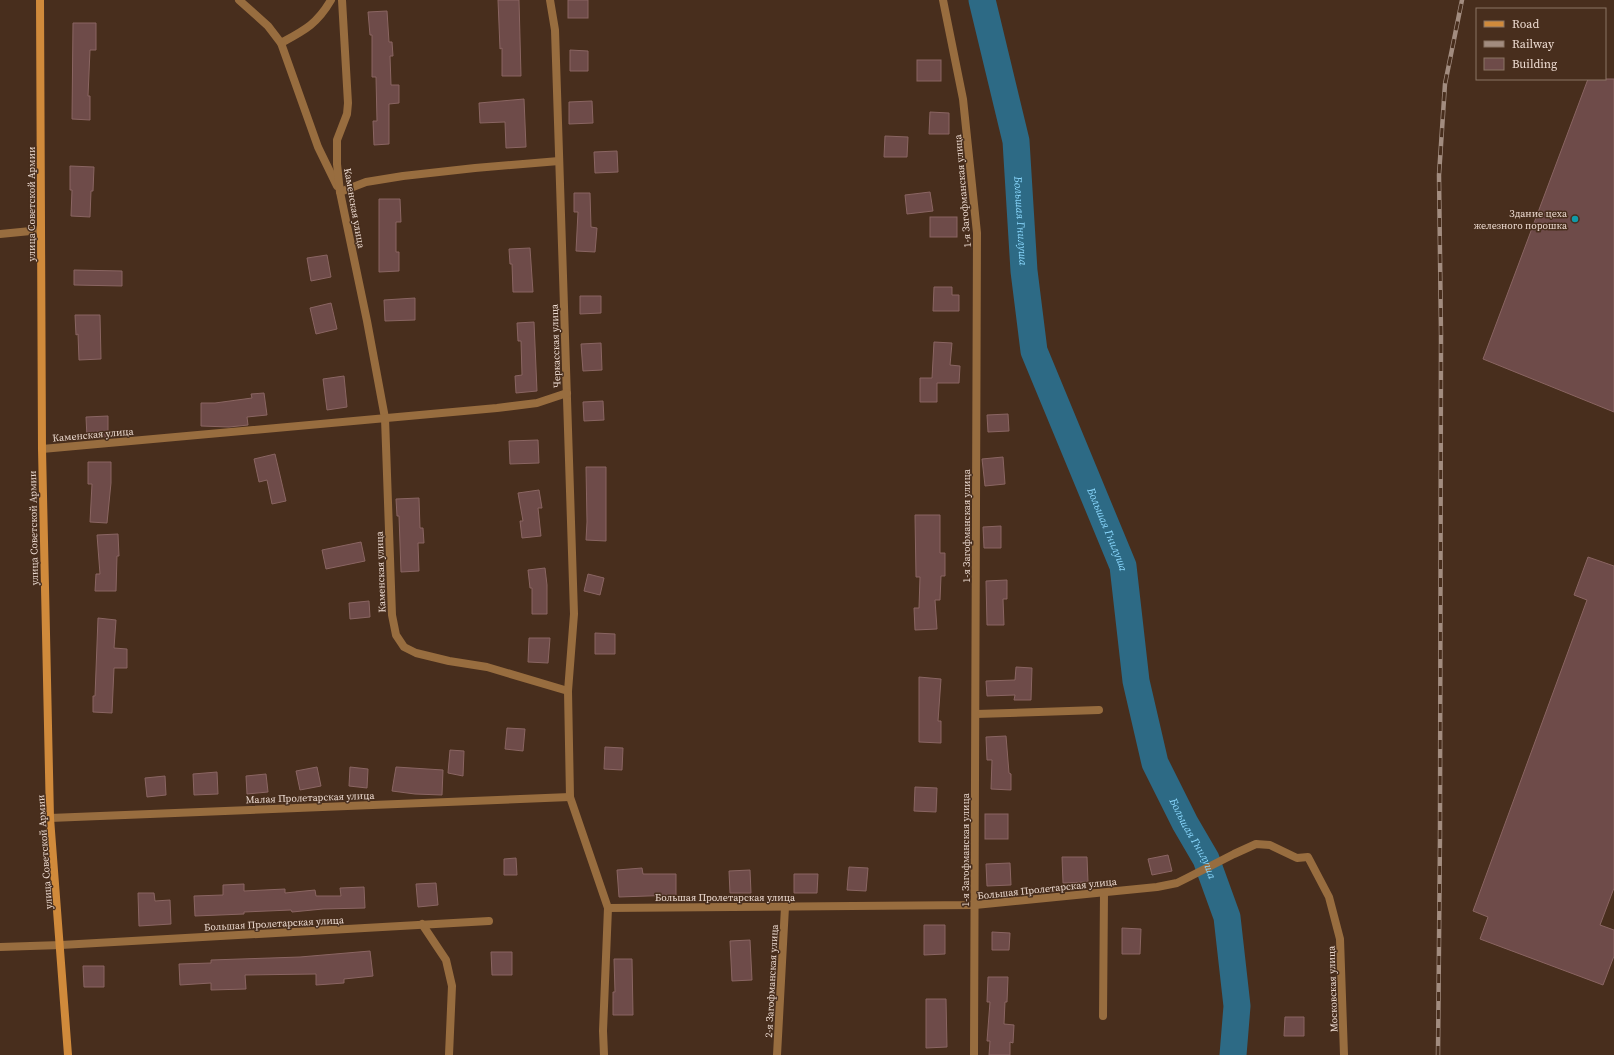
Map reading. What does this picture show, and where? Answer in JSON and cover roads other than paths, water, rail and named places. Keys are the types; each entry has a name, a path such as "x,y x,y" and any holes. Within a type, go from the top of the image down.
{"main road":[{"name":"улица Советской Армии","path":"40,0 42,448 50,818 61,945 68,1055"}],"street":[{"path":"239,0 268,26 281,42 318,147 340,192 366,182 403,176 559,161"},
{"path":"281,42 308,28 323,13 331,0"},
{"name":"Каменская улица","path":"342,0 348,103 346,114 337,140 337,164 340,192 367,321 385,418 392,615 396,635 404,647 416,653 449,661 487,667 568,691"},
{"name":"Черкасская улица","path":"550,0 555,30 574,614 568,691"},
{"name":"1-я Загофманская улица","path":"943,0 963,99 977,233 974,1055"},
{"path":"0,234 41,230"},
{"name":"Каменская улица","path":"42,448 537,403 567,393"},
{"path":"568,691 570,797 608,908 603,1031 604,1055"},
{"path":"976,714 1099,710"},
{"name":"Малая Пролетарская улица","path":"50,818 570,797"},
{"name":"Большая Пролетарская улица","path":"608,908 975,906 1157,887 1177,882 1256,844 1270,845 1296,858 1308,857"},
{"name":"Московская улица","path":"1308,857 1328,897 1340,939 1344,1055"},
{"path":"1103,1016 1104,893"},
{"name":"2-я Загофманская улица","path":"777,1055 785,907"},
{"name":"Большая Пролетарская улица","path":"0,947 61,945 489,921"},
{"path":"422,924 446,960 452,986 449,1055"}],"waterway":[{"name":"Большая Гнилуша","path":"982,0 1016,141 1024,271 1034,351 1123,566 1136,681 1155,763 1185,823 1206,859 1227,917 1237,1006 1233,1055"}],"railway":[{"path":"1438,1055 1441,334 1439,175 1445,84 1462,0"}],"place":[{"name":"Здание цеха железного порошка","path":"1575,219"}]}
